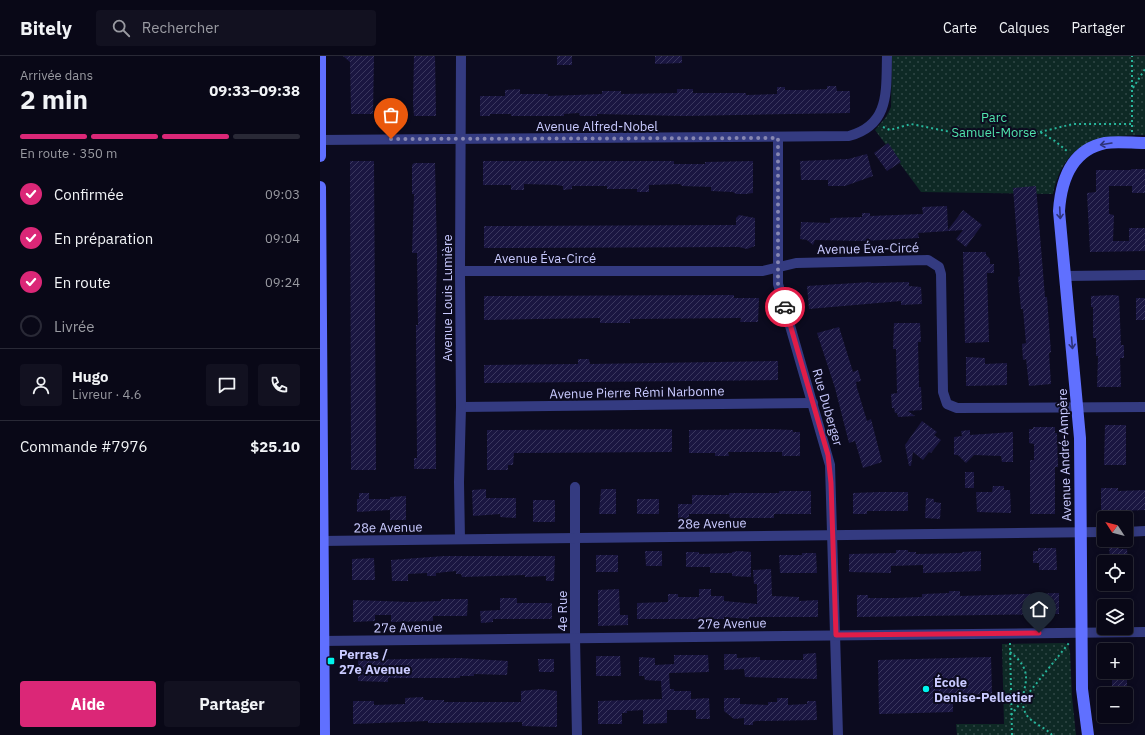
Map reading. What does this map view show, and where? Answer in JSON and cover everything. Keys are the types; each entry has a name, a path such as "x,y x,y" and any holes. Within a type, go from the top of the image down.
{"street":[{"path":"320,56 320,156"},
{"name":"Avenue Louis Lumière","path":"460,539 461,56"},
{"path":"872,124 881,113 886,99 887,56"},
{"name":"Avenue Alfred-Nobel","path":"320,140 778,138 849,136 863,132 872,124"},
{"name":"Rue Duberger","path":"778,138 778,284 828,455 833,535 838,735"},
{"path":"1076,160 1082,154 1106,143 1145,144"},
{"name":"Avenue André-Ampère","path":"1076,160 1065,175 1060,194 1059,211 1080,438 1082,689 1088,735"},
{"path":"320,187 321,541 324,735"},
{"name":"Avenue Éva-Circé","path":"460,272 763,271 796,263 928,260 939,268 941,274 943,392 947,404 957,408 1145,407"},
{"path":"1066,276 1145,275"},
{"name":"Avenue Pierre Rémi Narbonne","path":"461,407 813,403"},
{"name":"4e Rue","path":"575,487 575,638 578,735"},
{"path":"1133,532 1145,531"},
{"name":"28e Avenue","path":"321,541 1097,532"},
{"name":"27e Avenue","path":"322,641 1145,632"}],"path":[{"path":"1132,56 1132,143"},
{"path":"1132,89 1145,69"},
{"path":"872,124 890,130 911,124 952,132 1040,132 1073,124 1132,124"},
{"path":"1040,132 1055,141 1076,160"},
{"path":"1011,715 1067,644 1082,633"},
{"path":"1010,634 1012,735"},
{"path":"1010,652 1019,660 1025,669 1027,679 1024,707 1028,717 1052,735"}],"green space":[{"name":"Parc Samuel-Morse","path":"892,56 1145,56 1145,135 1128,135 1098,140 1085,145 1074,152 1065,163 1058,177 1053,194 921,192 875,130 886,117 891,107"},
{"path":"1064,643 1068,645 1070,651 1072,697 1076,735 957,735 956,724 1004,724 1002,644"}],"building":[{"path":"343,56 374,56 373,114 351,114 350,62"},
{"path":"414,56 435,56 436,116 414,116"},
{"path":"557,56 572,56 572,65 557,65"},
{"path":"655,56 682,56 682,63 655,64"},
{"path":"827,86 836,86 837,91 850,91 850,113 684,116 597,114 597,116 580,116 579,113 564,114 564,116 511,116 511,114 490,114 490,116 480,116 480,96 505,96 505,90 520,89 520,94 548,94 548,96 602,94 602,91 621,91 621,94 677,93 677,89 693,89 693,93 746,93 746,95 777,94 777,87 785,87 785,90 802,90 827,89"},
{"path":"888,143 901,162 887,171 874,153"},
{"path":"867,154 873,176 845,186 828,186 828,180 801,180 800,161 848,159"},
{"path":"350,161 374,161 376,470 351,470"},
{"path":"483,161 674,161 674,164 705,164 705,162 753,161 753,193 736,194 733,192 711,191 711,187 682,186 680,184 649,185 649,192 637,192 637,189 607,189 607,186 572,186 572,189 563,190 563,186 524,184 524,190 511,190 511,185 483,185"},
{"path":"414,163 435,163 437,254 435,336 436,469 414,469 414,458 417,458 416,325 418,325 417,253 412,253 414,194 412,194 412,165"},
{"path":"1145,169 1145,193 1132,193 1132,186 1109,186 1109,214 1114,215 1113,241 1129,241 1129,228 1145,228 1145,251 1090,252 1087,193 1096,192 1096,170"},
{"path":"1036,186 1045,297 1047,297 1051,352 1049,353 1051,384 1029,386 1026,359 1023,360 1022,344 1026,343 1018,277 1020,276 1013,188"},
{"path":"947,206 948,230 963,210 982,225 966,247 956,239 963,230 918,233 919,238 864,241 815,240 813,245 807,240 800,239 801,222 830,223 830,218 862,217 862,213 870,213 870,216 923,214 922,207"},
{"path":"739,215 755,218 755,246 747,249 739,247 484,248 484,226 736,225 736,218"},
{"path":"963,252 986,252 986,255 990,259 990,264 994,264 994,273 987,273 989,342 965,343"},
{"path":"871,282 909,282 909,286 921,287 922,304 901,305 901,301 809,309 807,286"},
{"path":"734,295 734,298 759,298 758,322 740,322 741,318 630,319 630,323 600,323 600,318 484,320 484,296"},
{"path":"1091,296 1119,296 1121,345 1124,345 1124,358 1120,358 1121,387 1097,387 1098,356 1096,356 1096,338 1093,338 1093,307 1091,307"},
{"path":"1136,298 1145,298 1145,320 1136,320"},
{"path":"894,323 920,323 921,342 918,342 919,387 921,387 922,410 908,411 915,416 898,417 894,408 892,408 891,394 897,393 896,349 893,349"},
{"path":"839,327 853,372 858,370 861,381 856,382 857,388 867,421 871,419 882,462 863,468 855,441 849,443 835,388 817,333"},
{"path":"966,357 985,358 985,364 1007,363 1007,385 966,386"},
{"path":"578,359 589,359 590,364 778,361 778,380 484,383 484,365 578,364"},
{"path":"922,421 937,432 934,435 941,440 931,453 929,452 923,460 913,452 911,466 909,466 905,445"},
{"path":"1105,425 1126,425 1126,465 1104,465"},
{"path":"1033,427 1055,427 1055,433 1057,433 1058,467 1055,467 1055,514 1030,514 1030,460 1034,460 1034,444 1029,443 1029,429 1033,429"},
{"path":"672,429 672,452 514,453 513,465 508,465 508,470 487,470 487,430"},
{"path":"689,430 793,430 793,432 800,432 800,456 782,456 782,452 728,452 729,456 715,456 715,453 689,453"},
{"path":"970,430 970,435 1013,432 1013,462 1002,462 1001,456 974,455 966,463 958,455 954,455 954,437 962,436 961,431"},
{"path":"965,472 974,472 974,488 965,488"},
{"path":"993,486 1004,486 1004,490 1010,490 1011,513 977,512 976,492 992,492"},
{"path":"1101,488 1118,488 1118,491 1145,490 1145,510 1101,511"},
{"path":"486,489 486,498 516,498 516,518 500,517 500,514 473,516 472,490"},
{"path":"601,489 616,489 616,514 599,514"},
{"path":"779,491 811,491 811,514 774,514 774,518 730,518 729,514 689,514 689,522 678,521 678,504 692,504 692,495 779,493"},
{"path":"908,492 908,511 867,511 867,514 853,514 853,493"},
{"path":"359,493 369,493 369,499 390,499 390,497 406,496 406,520 390,520 390,510 357,512 357,499 359,499"},
{"path":"926,498 934,499 934,502 941,503 940,519 925,518"},
{"path":"637,499 659,499 659,514 637,514"},
{"path":"533,500 555,500 555,522 533,522"},
{"path":"1109,547 1127,549 1127,555 1110,555"},
{"path":"1038,548 1056,548 1057,570 1039,570 1039,563 1033,563 1033,551 1038,551"},
{"path":"896,550 908,550 908,552 916,552 916,554 981,551 981,571 923,573 923,565 891,566 891,573 849,572 849,554 896,553"},
{"path":"645,551 662,551 662,566 646,566"},
{"path":"739,551 751,552 751,577 732,576 732,573 710,573 710,567 686,567 686,552 699,552 699,554 732,553"},
{"path":"802,553 816,553 817,573 780,573 779,555 802,555"},
{"path":"596,555 618,555 618,572 596,572"},
{"path":"444,556 555,556 554,581 546,581 546,576 525,577 525,575 462,577 461,574 456,574 456,571 436,573 436,576 427,576 427,573 408,574 408,581 392,581 391,560"},
{"path":"374,558 375,580 352,580 352,559"},
{"path":"771,569 772,596 799,597 799,601 818,600 818,617 749,617 749,619 724,617 724,619 637,619 637,603 668,602 668,594 678,594 678,597 699,597 699,589 711,589 711,596 724,596 724,601 757,604 757,584 754,584 753,570"},
{"path":"619,589 620,615 628,615 628,625 598,626 598,590"},
{"path":"949,591 960,591 960,596 1059,593 1059,614 857,617 857,595 868,595 868,598 922,597 922,594 949,593"},
{"path":"500,598 517,598 517,603 552,603 552,619 493,619 493,622 481,623 480,611 500,610"},
{"path":"441,599 468,599 467,616 433,616 433,621 391,622 391,615 375,615 375,621 353,622 353,600 411,602 441,601"},
{"path":"816,653 817,679 745,677 744,669 724,670 724,654 737,654 737,658 760,657 760,660 803,660 803,654"},
{"path":"674,655 708,655 709,672 669,673 670,689 674,689 674,691 691,691 691,699 709,698 710,719 696,719 696,710 667,710 667,723 643,724 643,710 627,711 627,713 622,713 622,724 598,724 598,701 662,699 661,681 645,680 644,676 639,676 639,657 655,658 655,665 674,664"},
{"path":"596,656 620,656 621,676 596,676"},
{"path":"991,657 992,694 953,695 953,712 879,714 878,660"},
{"path":"459,658 508,661 507,675 474,674 474,676 460,676 460,678 388,678 388,682 358,681 358,660"},
{"path":"538,659 554,659 554,672 539,672"},
{"path":"1112,679 1127,679 1127,687 1112,687"},
{"path":"541,689 557,691 557,727 522,726 522,722 428,723 428,721 353,724 353,701 374,701 374,705 405,704 405,698 423,697 424,700 444,700 444,702 521,702 521,691"},
{"path":"724,698 740,698 740,704 768,705 768,702 777,702 777,698 788,698 788,705 807,704 807,701 816,701 817,720 756,721 753,722 753,725 744,725 744,718 734,719 724,711"}],"way so far":[{"path":"391,139 778,138 778,284 785,307"}],"place":[{"name":"Perras / 27e Avenue","path":"331,661"},
{"name":"École Denise-Pelletier","path":"926,689"}],"route":[{"path":"785,307 830,465 836,635 1039,633"}]}
